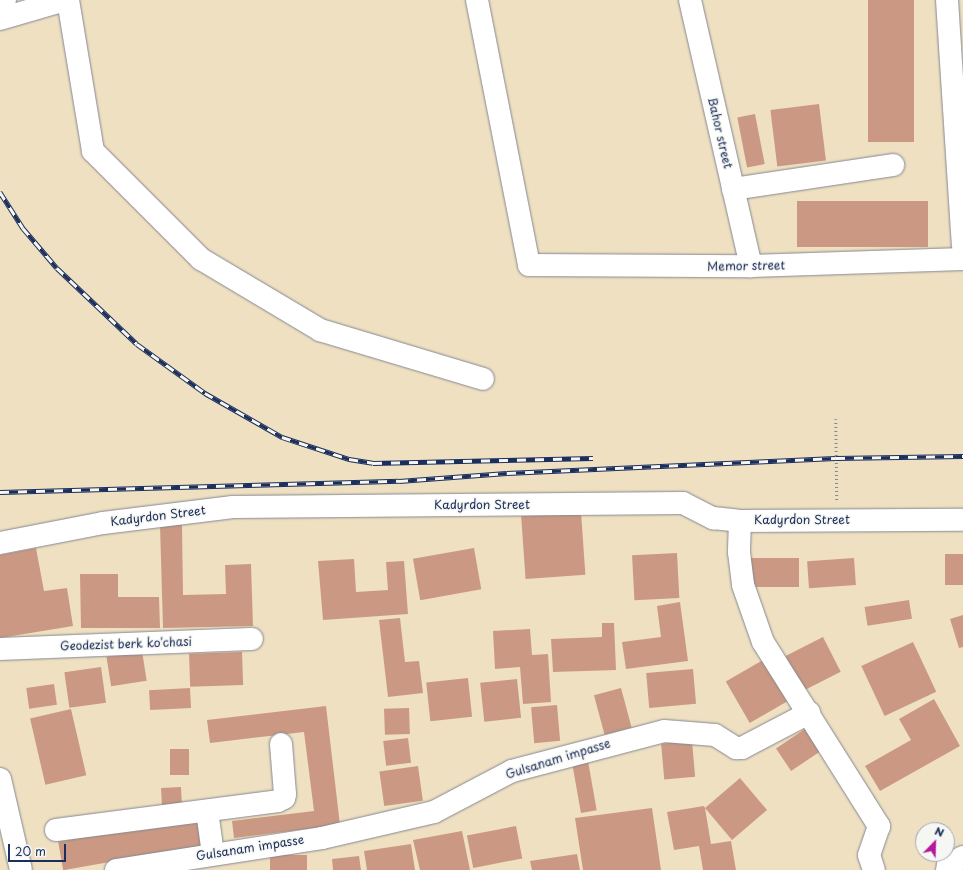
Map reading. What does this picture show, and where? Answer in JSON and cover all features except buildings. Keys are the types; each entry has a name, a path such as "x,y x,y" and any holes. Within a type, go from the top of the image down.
{"street":[{"path":"0,1 5,0"},
{"path":"0,19 67,0 94,151 201,259 320,330 483,379"},
{"name":"Memor street","path":"478,0 529,265 751,266 963,259"},
{"name":"Bahor street","path":"690,0 751,266"},
{"path":"947,0 957,37 963,245"},
{"path":"733,189 893,165"},
{"name":"Kadyrdon Street","path":"0,544 103,523 233,507 683,503 712,518 740,521 963,520"},
{"path":"740,521 740,567 752,613 763,642 779,670 809,713 879,826 869,854 874,870"},
{"name":"Geodezist berk ko'chasi","path":"0,649 252,639"},
{"name":"Gulsanam impasse","path":"116,870 322,838 434,812 512,771 643,735 664,731 691,732 715,736 736,748 742,748 809,713"},
{"path":"56,830 207,811 284,798 281,744"},
{"path":"0,779 21,870"},
{"path":"207,811 213,854"},
{"path":"946,870 948,865 963,857"}],"path":[{"path":"836,419 837,520"}],"railway":[{"path":"0,192 23,228 57,268 137,344 205,393 282,437 349,459 373,463 593,458"},
{"path":"0,492 399,481 507,473 836,458 963,456"}]}
